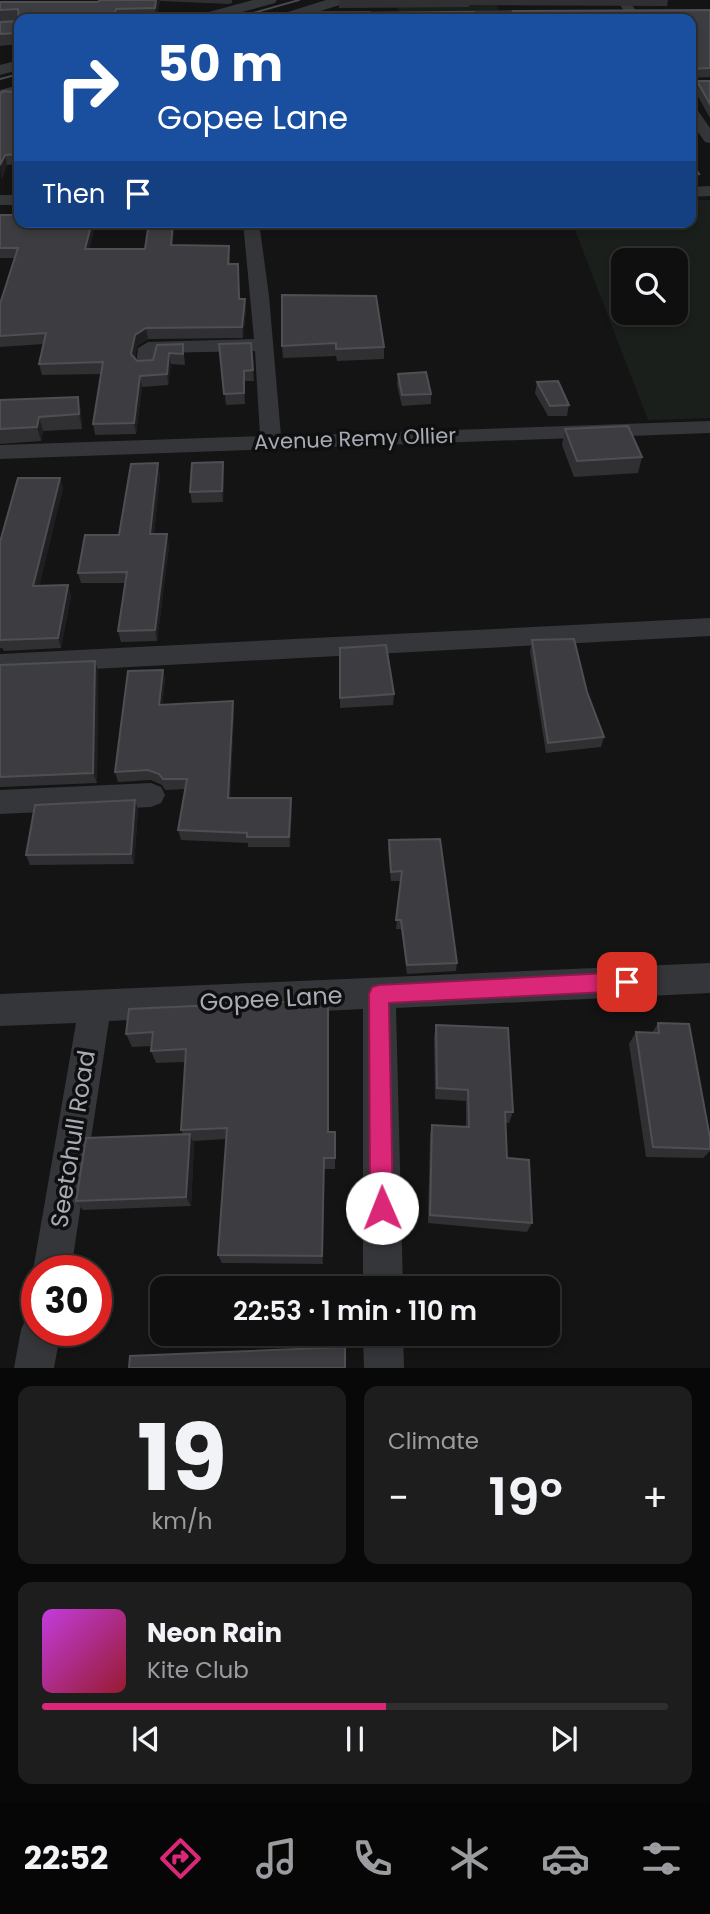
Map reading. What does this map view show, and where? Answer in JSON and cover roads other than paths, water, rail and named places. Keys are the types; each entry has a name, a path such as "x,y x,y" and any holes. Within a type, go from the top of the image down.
{"street":[{"path":"218,14 270,0"},
{"path":"299,14 341,0"},
{"path":"623,0 632,14"},
{"path":"492,14 565,13"},
{"path":"696,118 710,139"},
{"path":"252,228 271,442"},
{"path":"146,365 148,348 264,345"},
{"name":"Avenue Remy Ollier","path":"1,455 271,442 710,427"},
{"path":"0,664 710,627"},
{"path":"0,802 151,795"},
{"name":"Gopee Lane","path":"0,1010 710,978"},
{"path":"379,994 383,1276"},
{"name":"Seetohull Road","path":"54,1255 95,1007"},
{"path":"34,1368 38,1346"},
{"path":"383,1346 384,1368"}],"tram line":[{"path":"250,14 299,0"},
{"path":"0,79 14,75"}]}
